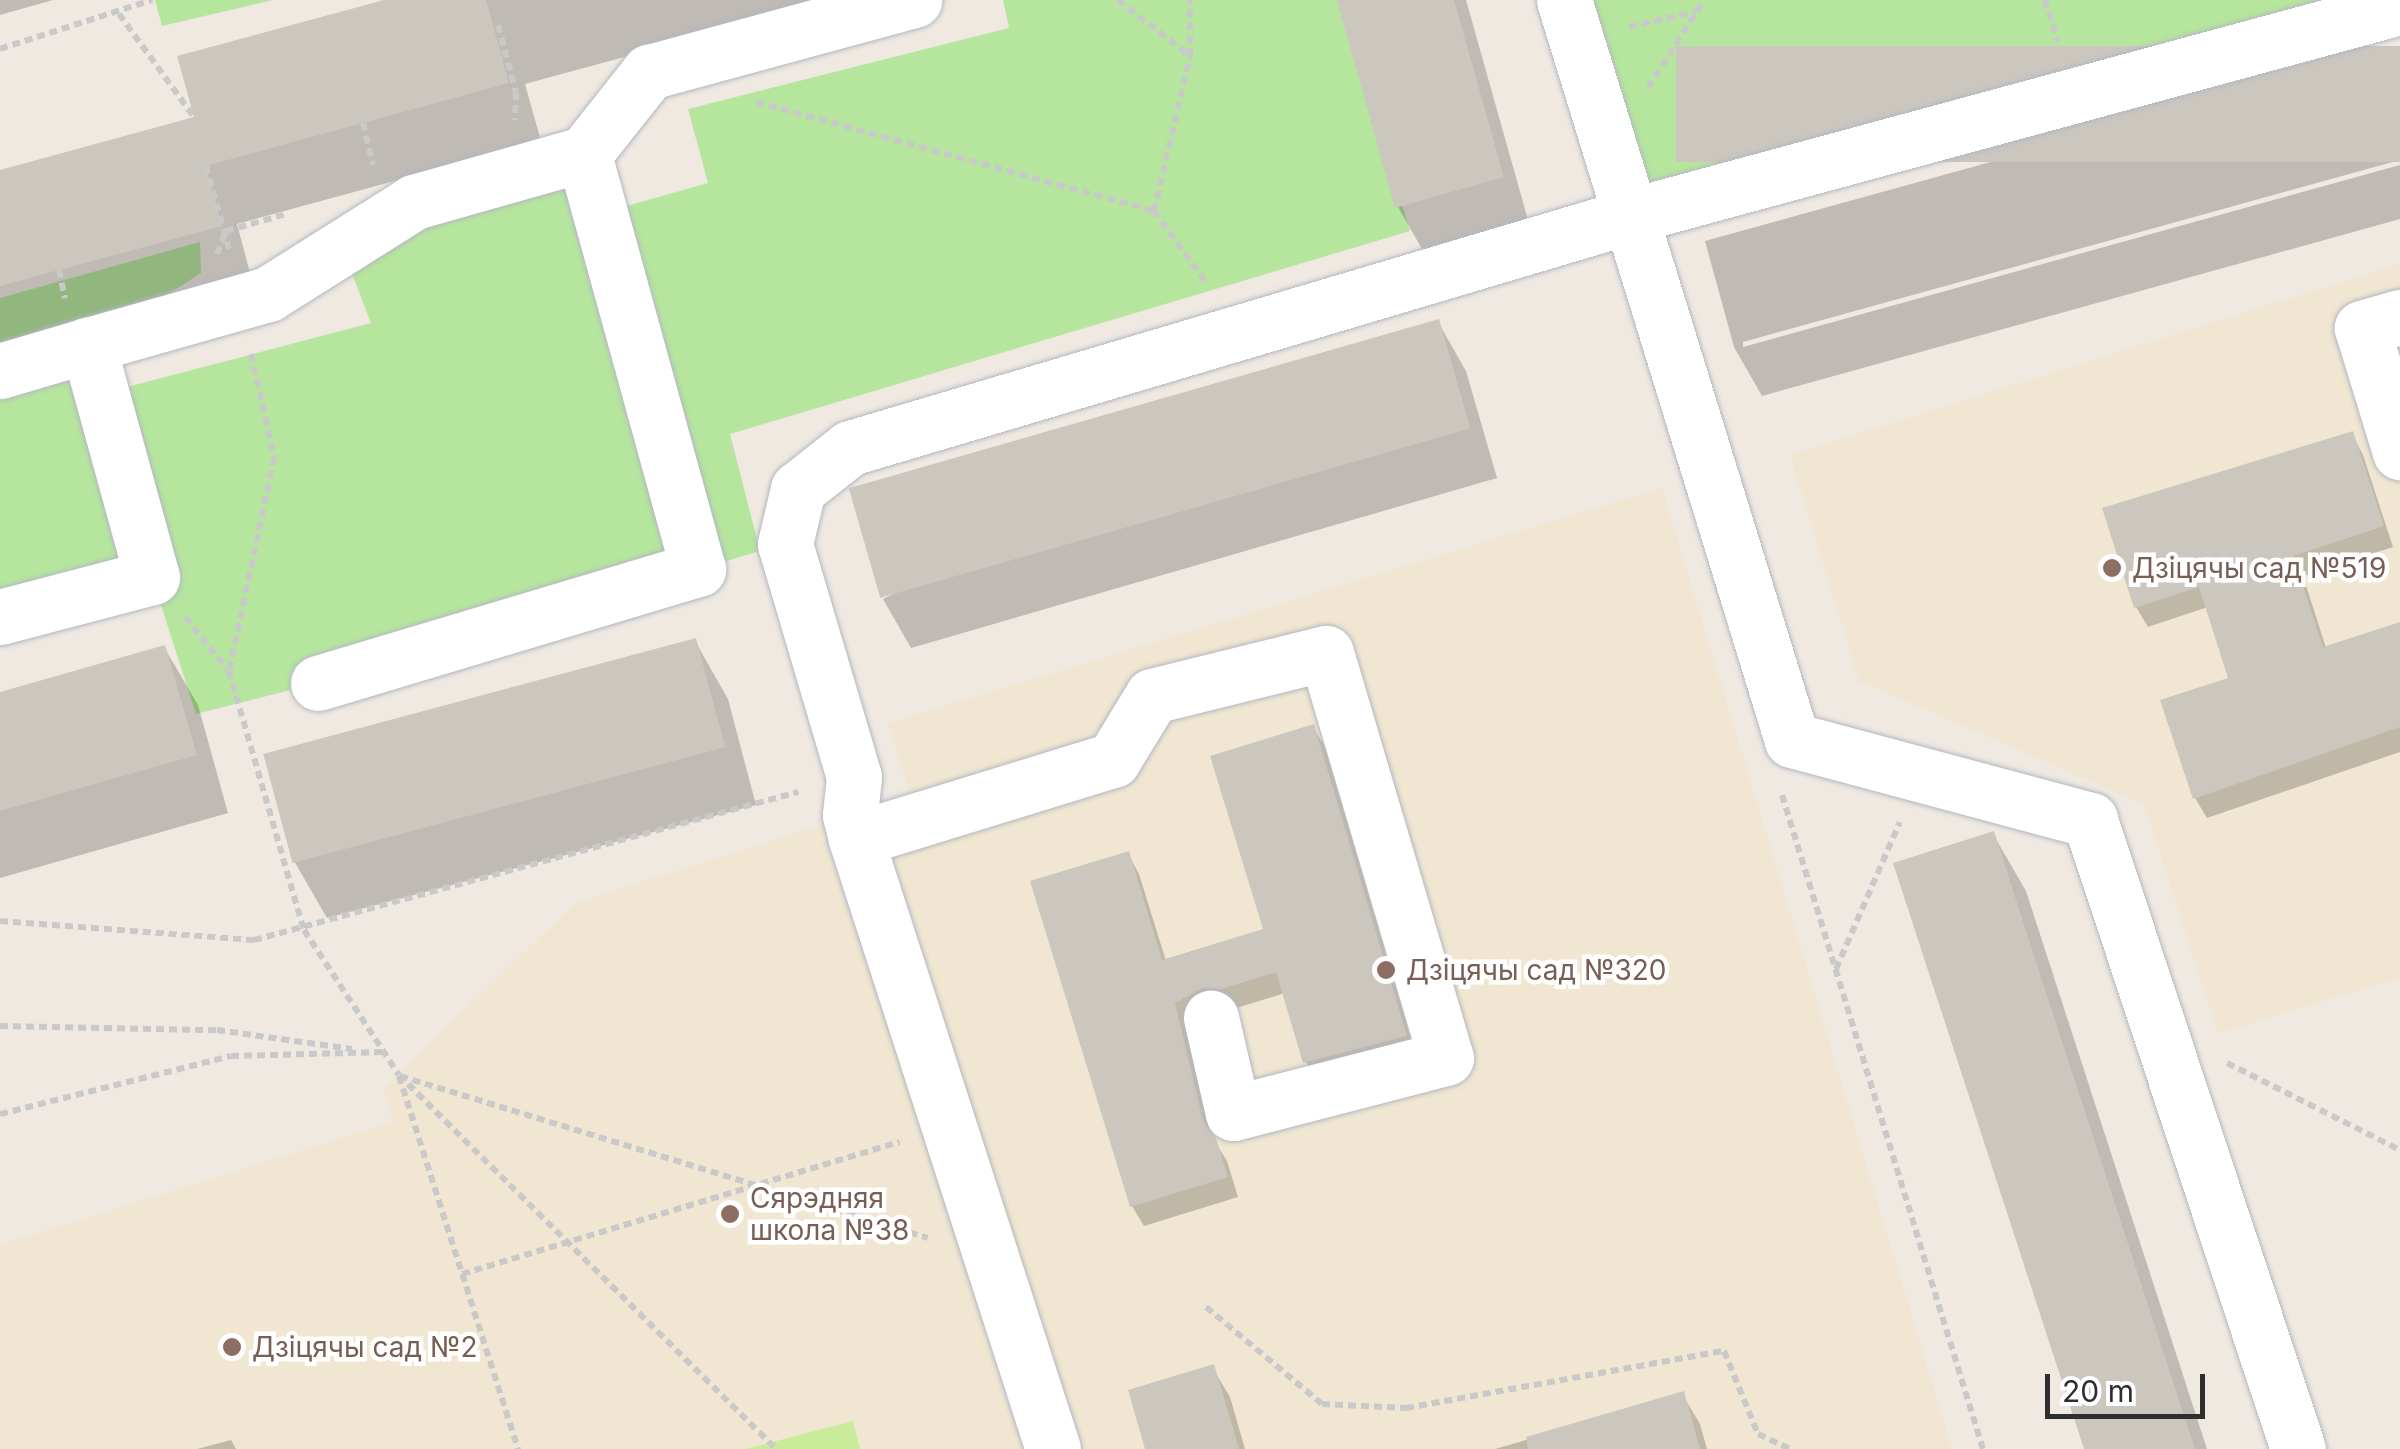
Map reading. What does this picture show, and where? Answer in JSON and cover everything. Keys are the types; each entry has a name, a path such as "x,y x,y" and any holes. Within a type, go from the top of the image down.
{"lane":[{"path":"0,371 268,294 414,202 584,154 649,72 914,0"},
{"path":"1053,1449 856,839 850,815 854,776 785,544 798,489 850,448 1630,216 2400,7"},
{"path":"1570,19 1792,740 2090,820 2298,1449"},
{"path":"318,683 698,569 584,154"},
{"path":"2400,316 2362,328 2400,452"},
{"path":"0,617 152,577 88,345"},
{"path":"856,839 1113,760 1152,696 1326,653 1446,1058 1233,1113 1211,1018"}],"path":[{"path":"0,49 119,14 152,0"},
{"path":"1118,0 1190,56"},
{"path":"1154,212 1190,56 1190,0"},
{"path":"1570,19 1696,12"},
{"path":"119,14 194,117"},
{"path":"498,25 516,92 511,176"},
{"path":"742,98 1154,212 1242,332"},
{"path":"363,123 375,172"},
{"path":"206,166 226,231 274,458 228,671"},
{"path":"152,577 228,671 304,930 379,1052 776,1449"},
{"path":"1836,969 1920,775"},
{"path":"0,921 254,940 304,930 854,776"},
{"path":"1777,778 1982,1449"},
{"path":"0,1026 217,1030 379,1052"},
{"path":"2159,1029 2400,1150"},
{"path":"0,1114 231,1056 379,1052"},
{"path":"399,1075 990,1257"},
{"path":"399,1075 518,1449"},
{"path":"462,1274 948,1128"},
{"path":"1206,1306 1322,1404 1406,1408 1724,1351 1758,1434 1790,1449"}],"shaded area":[{"name":"Дзіцячы сад №519","path":"2400,264 2400,978 2218,1033 2144,804 1859,681 1790,455"},
{"path":"1662,488 1952,1449 0,1449 0,1245 393,1122 384,1089 575,903 911,797 888,723"}],"green space":[{"path":"155,0 273,0 162,26"},
{"path":"1003,0 1341,0 1410,231 730,434 760,551 318,683 196,714 152,577 0,617 0,298 200,242 201,273 141,312 104,393 371,323 342,248 584,154 602,213 708,183 688,109 1009,28"},
{"path":"1564,0 2400,0 1630,216"},
{"path":"853,1421 860,1449 746,1449"}],"building":[{"path":"384,0 486,0 509,83 206,166 222,226 0,286 0,170 194,117 177,56"},
{"path":"1337,0 1454,0 1504,177 1395,208"},
{"path":"1676,46 2400,46 2400,162 1676,162"},
{"path":"1439,319 1470,429 880,598 849,488"},
{"path":"2353,431 2384,526 2293,556 2323,647 2400,622 2400,727 2193,799 2160,700 2228,678 2199,587 2134,608 2102,508"},
{"path":"696,638 725,747 293,863 263,754"},
{"path":"165,645 197,755 0,811 0,692"},
{"path":"1314,724 1407,1036 1303,1063 1276,972 1222,989 1203,988 1175,1003 1203,1120 1216,1138 1228,1177 1130,1207 1030,881 1129,851 1162,960 1263,929 1210,756"},
{"path":"1994,831 2195,1449 2084,1449 1893,863"},
{"path":"1214,1364 1239,1449 1145,1449 1128,1390"},
{"path":"1684,1391 1700,1449 1528,1449 1526,1437"}],"place":[{"name":"Дзіцячы сад №519","path":"2112,568"},
{"name":"Дзіцячы сад №320","path":"1386,970"},
{"name":"Сярэдняя школа №38","path":"730,1214"},
{"name":"Дзіцячы сад №2","path":"232,1347"}]}
